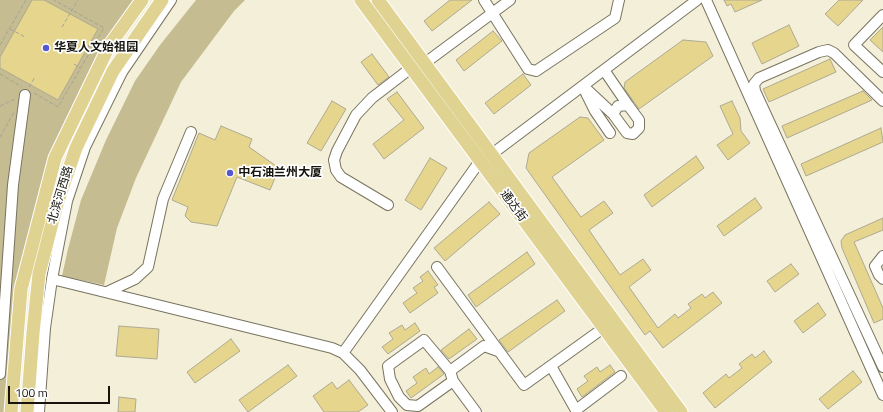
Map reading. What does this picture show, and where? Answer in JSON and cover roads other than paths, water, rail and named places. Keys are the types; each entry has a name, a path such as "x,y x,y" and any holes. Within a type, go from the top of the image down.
{"main road":[{"name":"北滨河西路","path":"11,412 21,289 55,158 109,46 142,0"},
{"name":"北滨河西路","path":"27,412 39,274 57,204 76,148 113,71 162,0"},
{"name":"通达街","path":"361,0 480,161 608,324 681,412"},
{"name":"通达街","path":"378,0 492,154 666,412"}],"street":[{"path":"39,412 45,328 52,279 67,201 85,147 122,72 172,0"},
{"path":"484,0 528,69 536,71 615,18 620,0"},
{"path":"425,64 510,0"},
{"path":"492,154 697,0"},
{"path":"706,0 883,394"},
{"path":"883,15 854,45 883,72"},
{"path":"883,101 834,53 828,50 819,52 759,78 754,84 755,90 883,367"},
{"path":"388,205 341,177 336,170 334,160 337,151 356,115 372,98 411,68"},
{"path":"583,86 613,114 626,133 636,133 640,123 604,70"},
{"path":"583,86 595,111 610,133"},
{"path":"0,374 14,186 26,92"},
{"path":"613,114 618,106 628,105"},
{"path":"107,292 135,278 148,267 163,199 191,132"},
{"path":"343,353 480,161"},
{"path":"883,256 876,266 879,275 883,279"},
{"path":"437,267 524,386 608,324"},
{"path":"52,279 332,348 343,353 360,370 392,412"},
{"path":"476,412 452,376 424,340 388,366 390,380 399,397 407,405 418,406 452,376 484,346 498,351"},
{"path":"551,366 577,411 621,376"}],"place":[{"name":"华夏人文始祖园","path":"46,48"},
{"name":"中石油兰州大厦","path":"230,173"}]}
